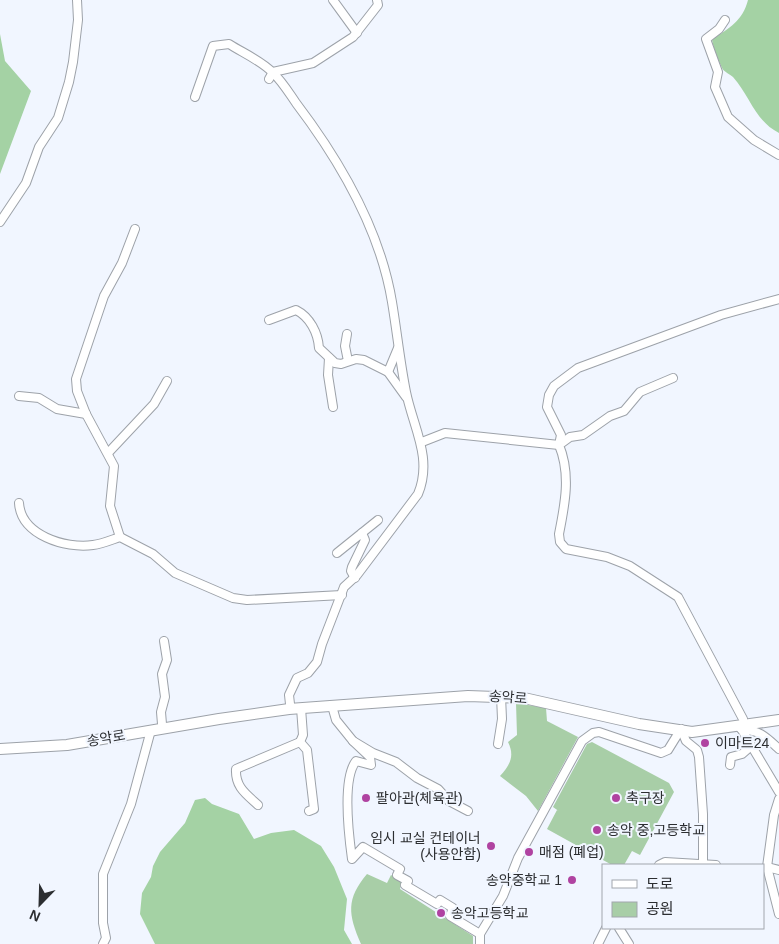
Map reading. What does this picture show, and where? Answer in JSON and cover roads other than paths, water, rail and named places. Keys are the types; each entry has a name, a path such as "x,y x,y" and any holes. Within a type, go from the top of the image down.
{"main road":[{"path":"0,744 65,741 290,704 437,694 518,693 664,723 741,725 777,720"},
{"name":"송악로","path":"0,749 67,745 151,730 301,708 431,698 501,696 548,702 639,724 692,732 741,725"}],"street":[{"path":"0,222 26,182 39,147 58,118 73,62 78,20 76,0"},
{"path":"333,0 357,33"},
{"path":"271,76 313,63 357,33 378,5 378,0"},
{"path":"725,20 719,29 706,39 718,72 715,87 728,117 754,140 779,155"},
{"path":"195,97 213,46 229,44 271,76 314,127 350,184 375,239 392,302 398,348 409,403 422,442 423,482 418,494 355,578 344,587 317,662 308,673 297,678 289,695 290,704"},
{"path":"120,537 110,506 114,466 108,453 100,443 77,391 78,368 92,336 104,296 122,263 135,229"},
{"path":"779,300 721,316 578,368 554,386 548,395 547,408 562,434 559,445 566,462 567,485 559,534 560,542 566,548 576,552 607,557 630,566 678,597 750,747 779,792"},
{"path":"269,320 296,310 303,313 318,338 319,348 335,363 341,364 348,361 364,360 388,372 409,403"},
{"path":"347,334 345,346 348,361"},
{"path":"388,372 398,348"},
{"path":"330,358 328,375 333,407"},
{"path":"422,442 445,433 559,445 570,437 583,435 610,416 624,411 640,392 673,378"},
{"path":"108,453 154,404 167,381"},
{"path":"19,396 39,398 57,409 86,414"},
{"path":"19,503 23,520 41,535 63,543 93,545 120,537 153,554 175,573 233,598 247,600 342,595"},
{"path":"337,553 378,520"},
{"path":"355,578 351,571 366,540 362,533"},
{"path":"162,724 161,712 165,696 162,674 167,660 164,641"},
{"path":"498,744 502,719 501,696"},
{"path":"332,706 336,720 370,757 371,765 356,761 352,766 348,789 348,831 352,859 363,847 400,869 397,875 408,881 405,885 437,904 440,900 446,903 453,908 450,916 480,934"},
{"path":"258,805 239,787 236,780 236,769 300,742 303,735 301,708"},
{"path":"741,725 762,733 779,749"},
{"path":"662,864 665,862 703,864 704,814 700,757 697,750 686,741 681,729"},
{"path":"480,944 480,934 503,896 518,858 582,741 593,732 600,732 650,751 661,753 668,750 681,729"},
{"path":"103,944 106,938 103,923 103,874 131,804 151,730"},
{"path":"353,740 373,753 396,762 417,778 438,789 448,801 468,811"},
{"path":"300,742 307,750 314,809 309,812"},
{"path":"730,766 731,757 742,754 750,747"},
{"path":"779,799 774,815 767,867 779,914"},
{"path":"767,867 779,870"},
{"path":"598,944 606,929"},
{"path":"620,929 628,944"}],"place":[{"name":"이마트24","path":"705,743"},
{"name":"팔아관(체육관)","path":"366,798"},
{"name":"축구장","path":"616,798"},
{"name":"송악 중,고등학교","path":"597,830"},
{"name":"임시 교실 컨테이너 (사용안함)","path":"491,846"},
{"name":"매점 (폐업)","path":"529,852"},
{"name":"송악중학교 1","path":"572,880"},
{"name":"송악고등학교","path":"441,913"}]}
